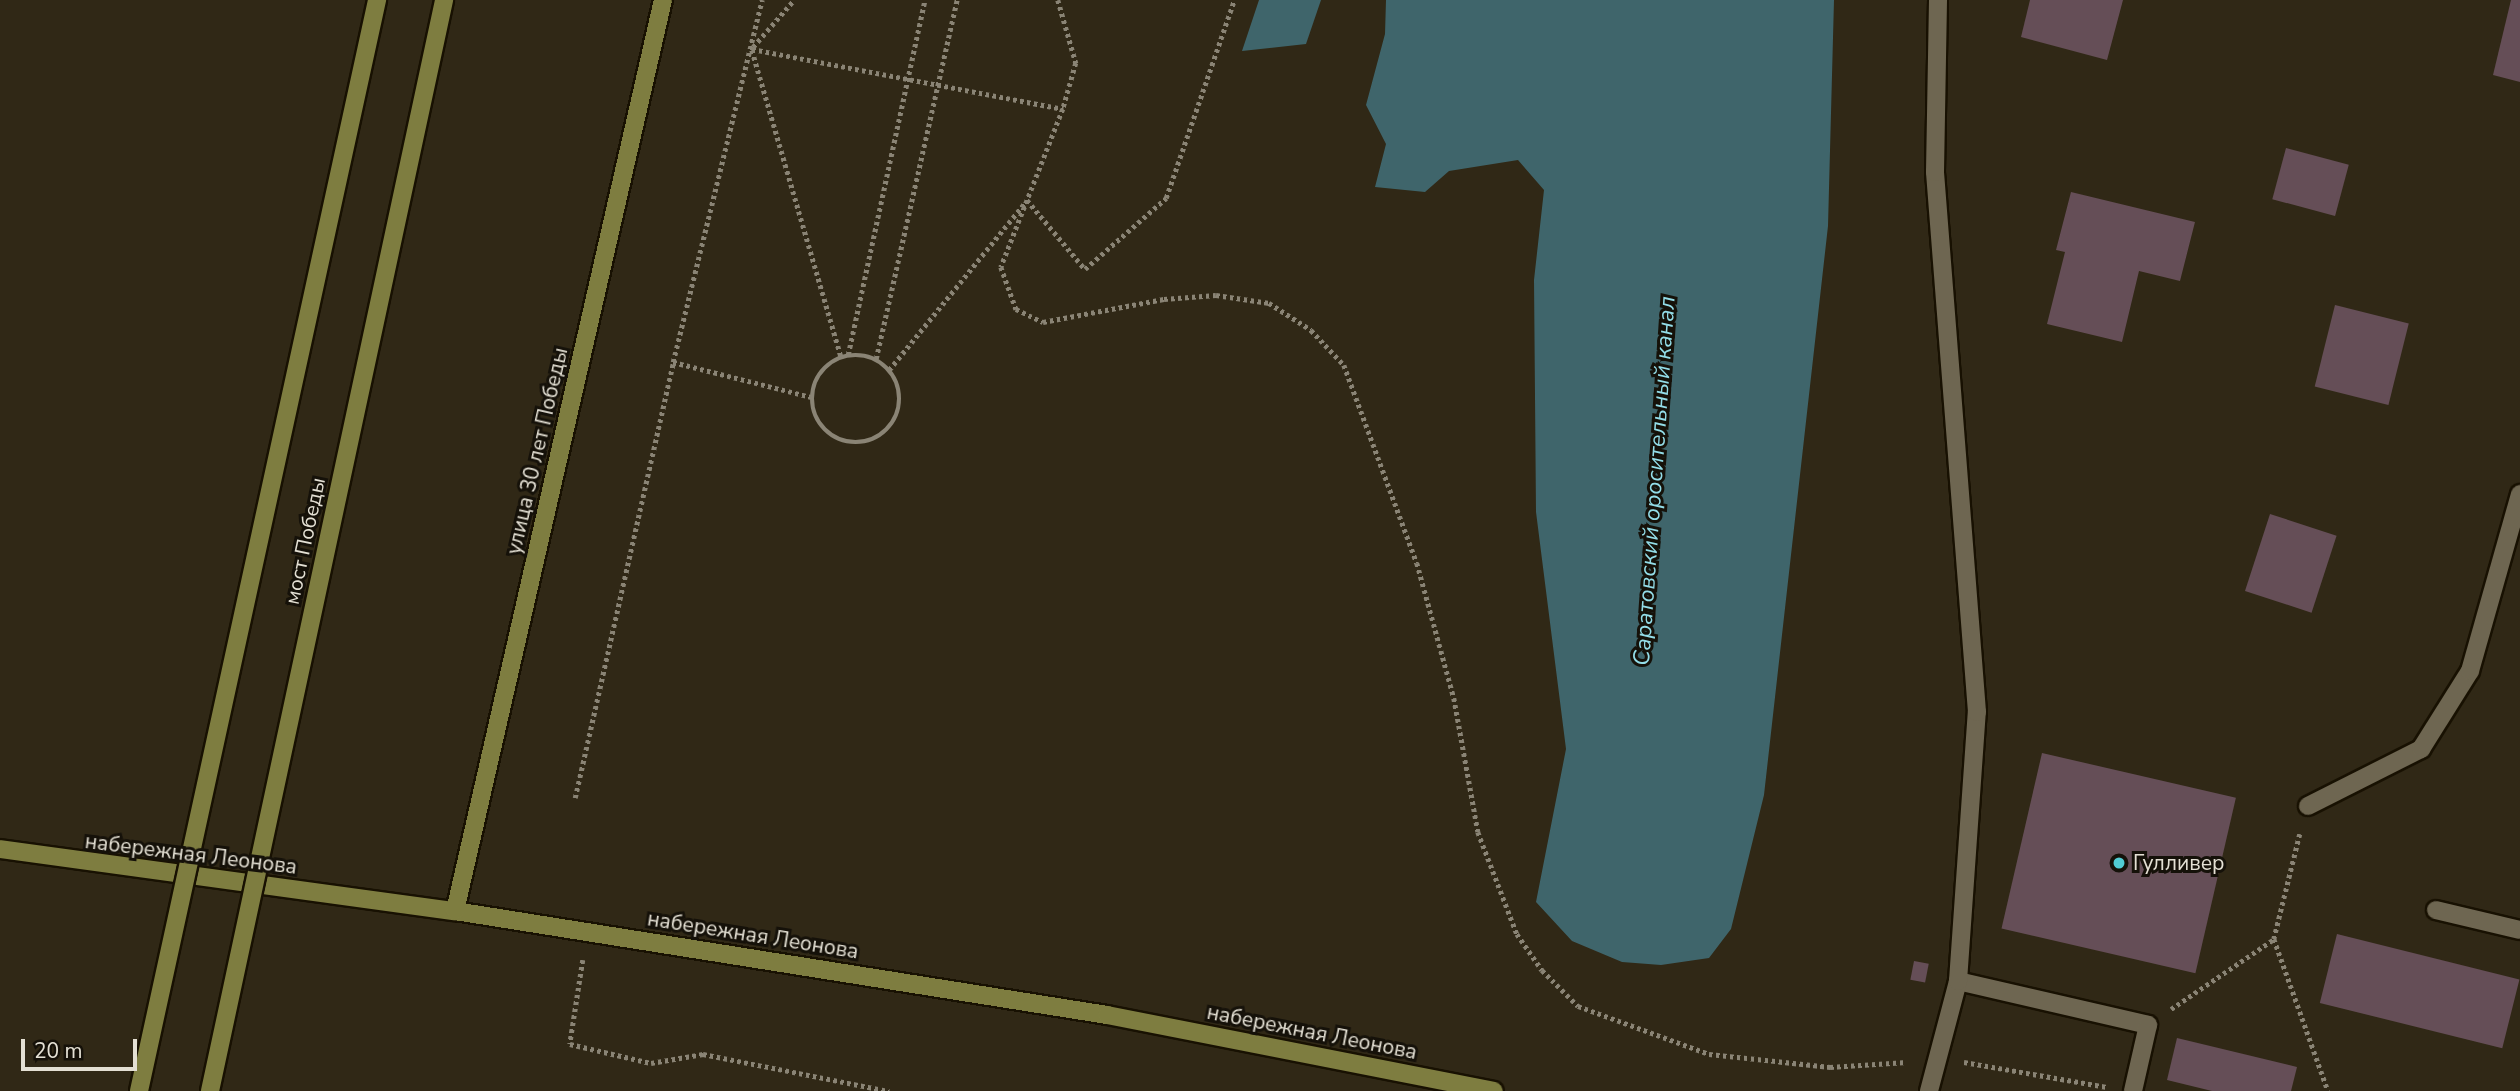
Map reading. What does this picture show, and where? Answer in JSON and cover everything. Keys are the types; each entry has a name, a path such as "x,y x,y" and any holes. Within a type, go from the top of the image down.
{"main road":[{"path":"139,1091 377,0"},
{"name":"мост Победы","path":"210,1091 444,0"},
{"name":"улица 30 лет Победы","path":"455,911 663,0"},
{"name":"набережная Леонова","path":"0,849 455,911 1107,1015 1494,1091"}],"lane":[{"path":"1929,1091 1958,981 1977,712 1935,172 1938,0"},
{"path":"2308,806 2421,749 2470,671 2520,494"},
{"path":"2436,910 2520,930"},
{"path":"1958,981 2148,1025 2126,1090"}],"path":[{"path":"576,798 673,362 762,0"},
{"path":"752,49 794,0"},
{"path":"848,355 925,0"},
{"path":"876,359 957,0"},
{"path":"1058,0 1076,63 1063,109 1001,267 1016,309 1043,322 1164,299 1216,295 1269,303 1311,330 1344,365 1417,563 1454,698 1478,832 1517,934 1542,970 1578,1006 1709,1054 1830,1067 1885,1066 1936,1057 2126,1090"},
{"path":"1027,200 1085,269 1166,198 1234,0"},
{"path":"752,49 1063,109"},
{"path":"752,49 841,357"},
{"path":"889,370 1027,200"},
{"path":"848,355 876,359 889,370 898,385 898,411 886,433 871,442 853,444 822,429 811,397 816,379 841,357 848,355"},
{"path":"673,362 811,397"},
{"path":"2308,806 2274,939 2328,1091"},
{"path":"588,932 570,1044 651,1063 703,1054 889,1091"},
{"path":"2148,1025 2274,939"}],"water":[{"path":"1259,0 1321,0 1306,44 1242,51"},
{"name":"Саратовский оросительный канал","path":"1386,0 1834,0 1828,226 1764,795 1731,929 1709,958 1661,965 1622,962 1572,941 1536,902 1566,749 1536,512 1534,280 1544,190 1518,160 1449,171 1425,192 1375,187 1386,144 1366,105 1385,34"}],"building":[{"path":"2030,0 2123,0 2107,60 2021,37"},
{"path":"2511,0 2520,0 2520,82 2493,75"},
{"path":"2286,148 2349,165 2335,216 2272,199"},
{"path":"2071,192 2195,222 2180,281 2139,271 2122,342 2047,324 2065,252 2056,250"},
{"path":"2335,305 2409,323 2388,405 2315,387"},
{"path":"2270,514 2337,536 2312,613 2245,591"},
{"name":"Гулливер","path":"2042,753 2236,798 2195,973 2002,928"},
{"path":"2337,934 2519,979 2502,1048 2320,1003"},
{"path":"1914,961 1929,964 1925,983 1910,980"},
{"path":"2177,1038 2297,1067 2291,1091 2212,1091 2167,1080"}],"place":[{"name":"Гулливер","path":"2119,863"}]}
